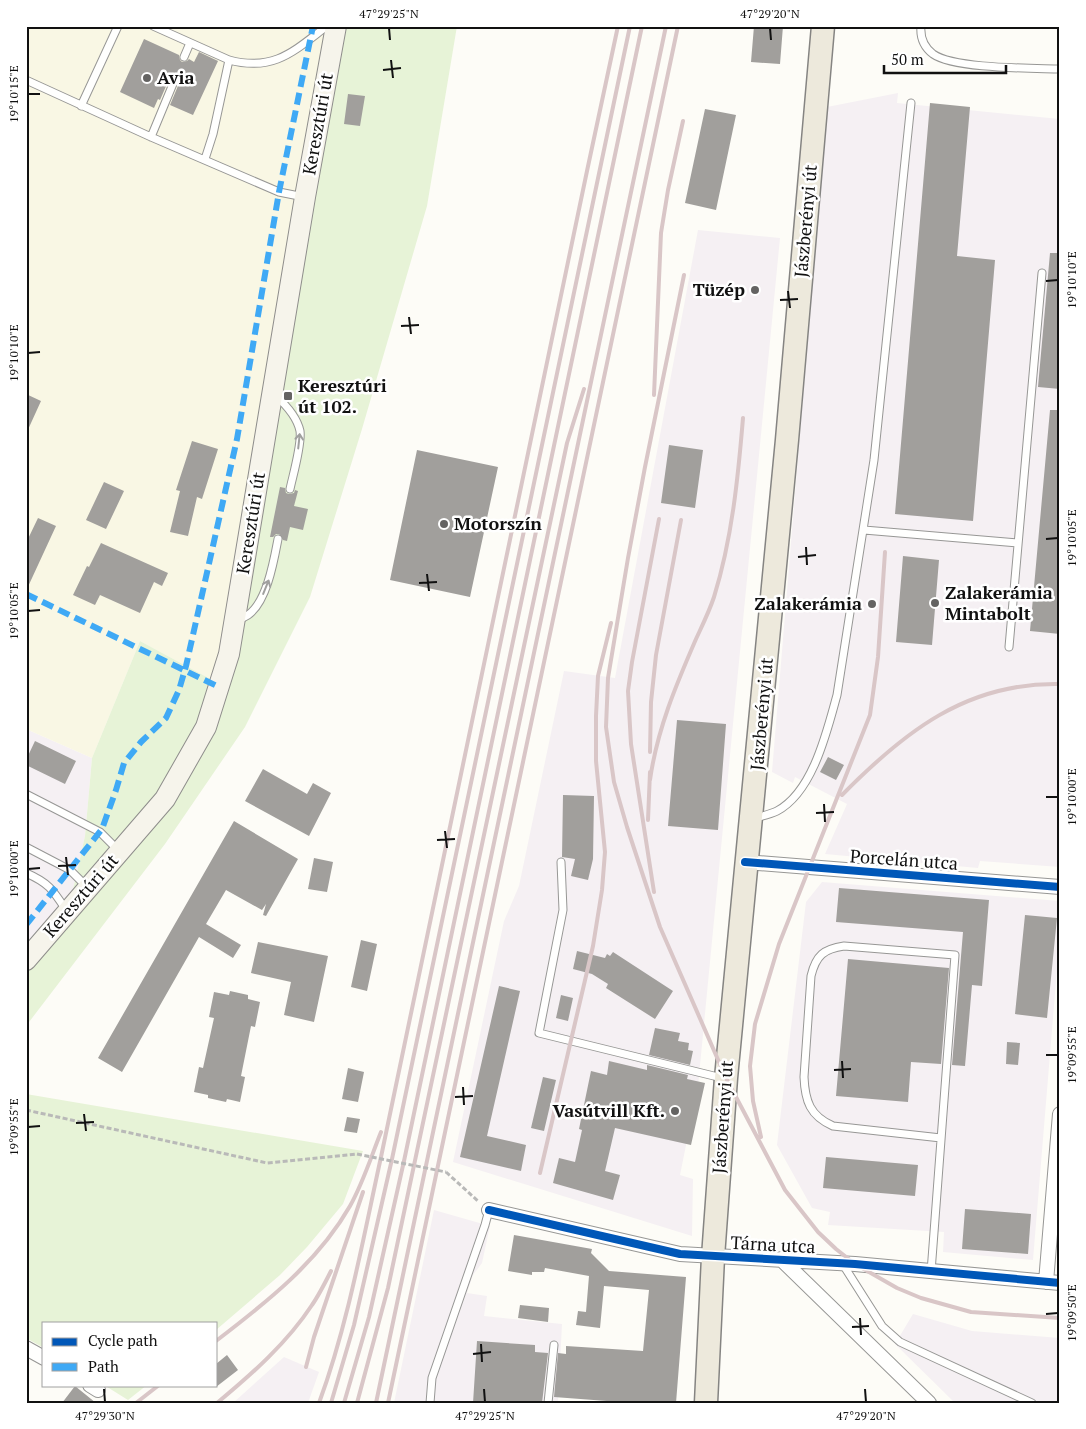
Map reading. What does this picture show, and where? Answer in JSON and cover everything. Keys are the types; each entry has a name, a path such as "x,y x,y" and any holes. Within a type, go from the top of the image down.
{"main road":[{"name":"Keresztúri út","path":"26,960 165,798 206,727 229,654 235,622 305,197 336,26"},
{"name":"Jászberényi út","path":"706,1403 713,1257 726,1078 788,440 823,26"}],"street":[{"name":"Porcelán utca","path":"746,862 1060,887"},
{"path":"1053,1282 1060,1114"},
{"name":"Tárna utca","path":"488,1210 680,1254 842,1263 1053,1282"},
{"path":"781,1259 929,1403"},
{"path":"26,1348 42,1357"}],"lane":[{"path":"81,106 118,26"},
{"path":"153,26 229,60 239,63 256,64 285,58 327,26"},
{"path":"921,26 922,38 926,48 933,54 953,62 1060,69"},
{"path":"184,57 190,43"},
{"path":"204,159 213,134 229,60"},
{"path":"151,137 175,79"},
{"path":"26,80 151,137 279,192 305,197"},
{"path":"750,820 778,810 798,793 811,771 828,730 837,696 874,460 911,103"},
{"path":"1009,647 1042,273"},
{"path":"273,393 290,410 300,431 290,489"},
{"path":"864,530 1018,543"},
{"path":"235,622 250,614 261,598 272,571 278,539"},
{"path":"26,794 100,832 120,851"},
{"path":"26,847 70,870 88,888"},
{"path":"562,862 563,910 539,1033 726,1078"},
{"path":"26,873 43,880 67,912"},
{"path":"931,1272 955,955 844,946 831,948 823,952 813,968 811,976 804,1077 805,1091 811,1109 818,1118 833,1126 941,1138"},
{"path":"430,1403 432,1378 485,1224 488,1210"},
{"path":"842,1263 882,1326 900,1342 1032,1403"},
{"path":"548,1403 554,1345"}],"path":[{"path":"26,1110 267,1162 357,1154 446,1172 488,1210"}],"shaded area":[{"path":"26,26 342,26 216,682 140,641 92,758 26,729"},
{"path":"898,93 897,103 1060,119 1060,867 980,861 978,868 825,854 847,804 795,777 793,783 772,772 827,107"},
{"path":"698,230 780,238 698,1086 680,1175 693,1179 692,1236 453,1162 504,921 519,886 564,671 615,678"},
{"path":"26,729 92,758 85,836 70,903 26,960"},
{"path":"822,882 1060,901 1060,933 1033,1260 943,1252 944,1232 828,1225 830,1212 812,1208 777,1145 806,902"},
{"path":"434,1210 490,1226 482,1263 473,1275 467,1293 487,1296 484,1316 562,1324 558,1403 394,1403"},
{"path":"913,1314 972,1331 1060,1338 1060,1403 955,1403 895,1344"},
{"path":"284,1357 319,1372 308,1403 233,1403"}],"green space":[{"path":"342,26 457,26 427,206 362,429 310,597 245,727 165,844 26,1026 26,960 70,903 85,836 92,758 140,641 216,682"},
{"path":"26,1094 363,1151 343,1204 307,1247 280,1275 218,1328 218,1322 42,1322 42,1347 26,1338"},
{"path":"106,1386 146,1386 128,1400"}],"building":[{"path":"754,26 783,26 780,64 751,62"},
{"name":"Avia","path":"144,39 179,55 182,62 189,59 194,62 199,52 218,61 193,115 170,105 180,81 177,74 170,77 160,100 158,99 154,108 120,92"},
{"path":"348,94 365,96 360,126 344,124"},
{"path":"930,103 970,107 957,256 995,260 973,521 895,514"},
{"path":"705,109 736,115 716,210 685,203"},
{"path":"1050,253 1060,253 1060,389 1038,387"},
{"path":"26,394 41,401 26,434"},
{"path":"1050,410 1060,410 1060,634 1030,631"},
{"path":"192,441 218,449 202,499 197,497 188,536 170,532 180,491 176,490"},
{"path":"669,445 703,450 695,508 661,503"},
{"name":"Motorszín","path":"417,450 498,467 470,597 390,580"},
{"path":"104,482 124,491 106,529 86,520"},
{"path":"280,487 285,488 286,493 289,494 294,493 295,490 298,491 294,506 308,509 303,530 290,527 287,541 283,540 279,534 270,537"},
{"path":"38,518 56,526 26,591 26,543"},
{"path":"101,543 168,573 162,586 154,582 140,613 100,595 95,605 73,595"},
{"path":"903,556 939,560 932,645 896,642"},
{"path":"677,720 726,724 718,830 668,826"},
{"path":"35,741 76,761 65,784 26,765 26,760"},
{"path":"828,757 844,765 836,780 820,772"},
{"path":"263,769 307,794 313,783 331,793 309,836 245,801"},
{"path":"563,795 594,796 593,859 588,880 571,876 575,859 562,857"},
{"path":"234,821 298,859 266,916 263,915 266,904 262,910 226,890 206,924 241,945 233,958 199,937 122,1072 98,1058"},
{"path":"314,858 333,862 327,892 308,889"},
{"path":"839,888 989,900 982,986 972,985 965,1066 952,1065 963,932 836,922"},
{"path":"1025,915 1057,918 1047,1018 1015,1014"},
{"path":"361,940 377,944 367,991 351,987"},
{"path":"258,942 328,956 314,1022 284,1015 291,982 251,973"},
{"path":"577,951 605,958 607,954 610,956 613,952 673,991 655,1019 606,988 608,984 592,974 573,969"},
{"path":"848,959 949,968 941,1064 911,1062 908,1102 836,1096"},
{"path":"499,986 520,991 487,1136 526,1145 521,1171 460,1157"},
{"path":"230,991 248,995 248,999 260,1002 255,1027 251,1026 241,1076 245,1077 240,1102 227,1099 226,1102 208,1098 208,1095 194,1092 199,1067 203,1068 214,1018 209,1017 214,992 229,995"},
{"path":"561,995 573,998 568,1021 556,1018"},
{"path":"655,1028 680,1033 678,1041 689,1043 688,1050 693,1051 690,1065 649,1055"},
{"path":"1007,1042 1020,1043 1018,1065 1006,1064"},
{"path":"609,1061 647,1070 647,1065 688,1075 687,1079 705,1083 691,1145 615,1128 605,1171 620,1175 613,1200 553,1183 559,1158 575,1162 582,1130 579,1129 591,1071 607,1075"},
{"path":"348,1068 364,1072 358,1102 342,1099"},
{"path":"543,1077 556,1080 544,1131 531,1128"},
{"path":"347,1117 360,1119 357,1133 344,1131"},
{"path":"826,1157 918,1165 915,1196 823,1188"},
{"path":"965,1209 1031,1214 1028,1254 962,1249"},
{"path":"514,1235 592,1249 591,1253 609,1271 686,1277 676,1403 633,1403 554,1397 558,1353 566,1354 566,1346 643,1351 649,1290 604,1286 600,1328 576,1325 578,1311 586,1312 589,1276 545,1268 544,1272 532,1272 532,1275 508,1271"},
{"path":"520,1305 549,1308 548,1322 518,1318"},
{"path":"477,1341 535,1345 535,1352 548,1353 542,1403 473,1403"},
{"path":"227,1355 238,1370 218,1385 218,1362"},
{"path":"75,1386 96,1403 62,1403"}],"railway":[{"path":"319,1403 347,1312 361,1250 618,26"},
{"path":"331,1403 354,1325 392,1159 630,26"},
{"path":"344,1403 369,1317 404,1161 642,26"},
{"path":"376,1403 666,26"},
{"path":"388,1403 678,26"},
{"path":"654,395 661,233 683,121"},
{"path":"684,275 628,558 608,678 606,727 614,782 660,927 726,1078 785,1190 818,1232 855,1264 897,1288 921,1298 971,1312 1060,1318"},
{"path":"357,1403 388,1288 567,443 584,389"},
{"path":"650,780 657,743 668,708 681,673 710,608 720,575 730,531 743,418"},
{"path":"654,892 631,744 628,691 659,519"},
{"path":"650,752 651,702 656,655 681,520"},
{"path":"761,1137 753,1101 750,1066 755,1024 779,944 870,715 878,657 885,552"},
{"path":"540,1173 593,946 602,890 605,852 596,761 596,716 598,676 611,623"},
{"path":"842,795 889,751 939,715 995,692 1026,686 1060,684"},
{"path":"648,820 650,772"},
{"path":"218,1339 290,1280 323,1245 355,1197 381,1132"},
{"path":"306,1367 314,1337 363,1192"},
{"path":"217,1403 256,1369 292,1332 315,1301 331,1271"},
{"path":"136,1403 158,1386"}],"marked path":[{"path":"26,925 102,829 124,763 141,742 166,718 179,690 237,439 279,192 313,26"},
{"path":"26,594 219,687"}],"cycle path":[{"path":"745,862 1060,887"},
{"path":"489,1210 680,1254 855,1264 1060,1283"}],"place":[{"name":"Avia","path":"147,78"},
{"name":"Tüzép","path":"755,290"},
{"name":"Keresztúri út 102.","path":"288,396"},
{"name":"Motorszín","path":"444,524"},
{"name":"Zalakerámia Mintabolt","path":"935,603"},
{"name":"Zalakerámia","path":"872,604"},
{"name":"Vasútvill Kft.","path":"675,1111"}]}
